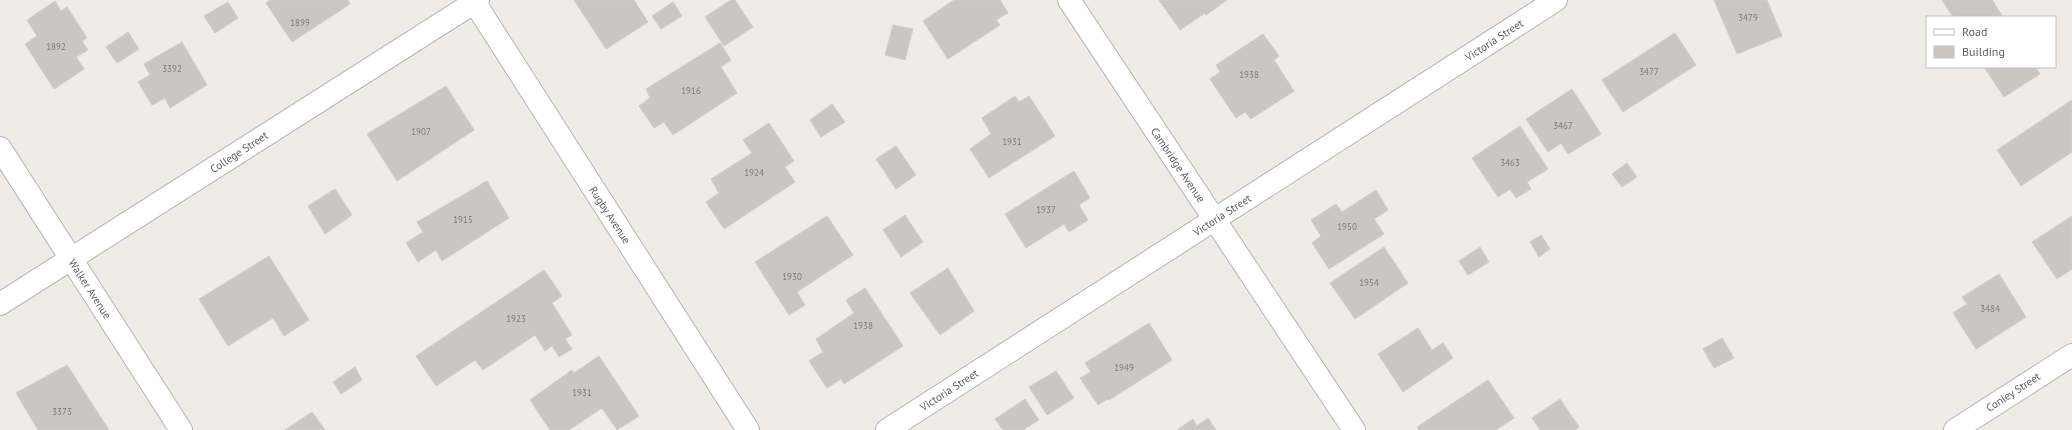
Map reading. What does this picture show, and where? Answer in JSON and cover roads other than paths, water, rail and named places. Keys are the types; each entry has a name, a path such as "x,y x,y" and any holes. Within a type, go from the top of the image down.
{"street":[{"name":"Cambridge Avenue","path":"1069,0 1354,430"},
{"name":"Victoria Street","path":"887,430 1556,0"},
{"name":"College Street","path":"0,304 475,1"},
{"name":"Rugby Avenue","path":"475,1 748,430"},
{"name":"Walker Avenue","path":"0,148 181,430"},
{"name":"Conley Street","path":"1955,430 2072,355"}]}
